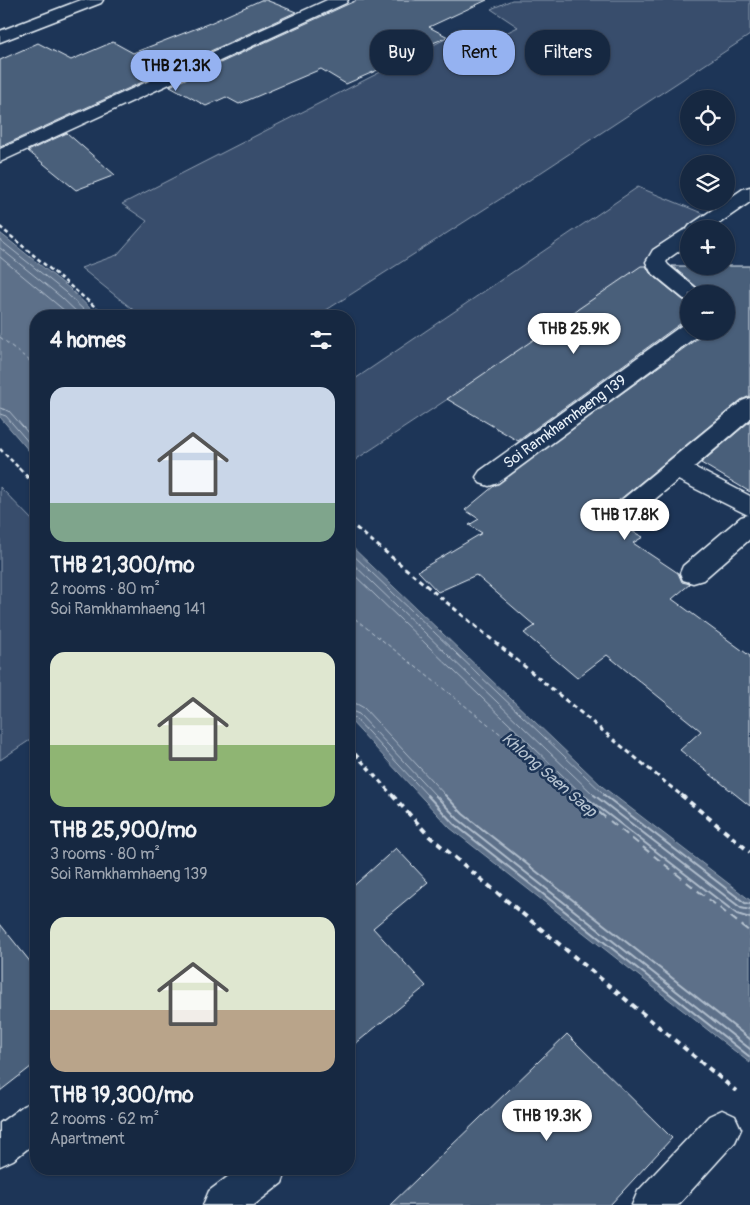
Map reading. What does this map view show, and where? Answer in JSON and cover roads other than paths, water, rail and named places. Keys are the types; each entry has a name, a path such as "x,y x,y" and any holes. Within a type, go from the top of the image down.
{"street":[{"path":"0,37 95,0"},
{"path":"0,156 340,0"},
{"path":"711,220 750,193"},
{"path":"680,241 660,254 656,262 658,268 680,285"},
{"name":"Soi Ramkhamhaeng 139","path":"489,477 680,338"},
{"path":"622,513 750,406"},
{"path":"676,468 750,507"},
{"path":"693,573 750,524"},
{"path":"0,1147 30,1124"},
{"path":"652,1205 722,1129"},
{"path":"223,1205 260,1175"}],"water":[{"path":"0,233 69,288 92,310 30,310 30,452 0,417"},
{"name":"Khlong Saen Saep","path":"355,550 603,787 750,900 750,1063 450,828 355,725"}]}
